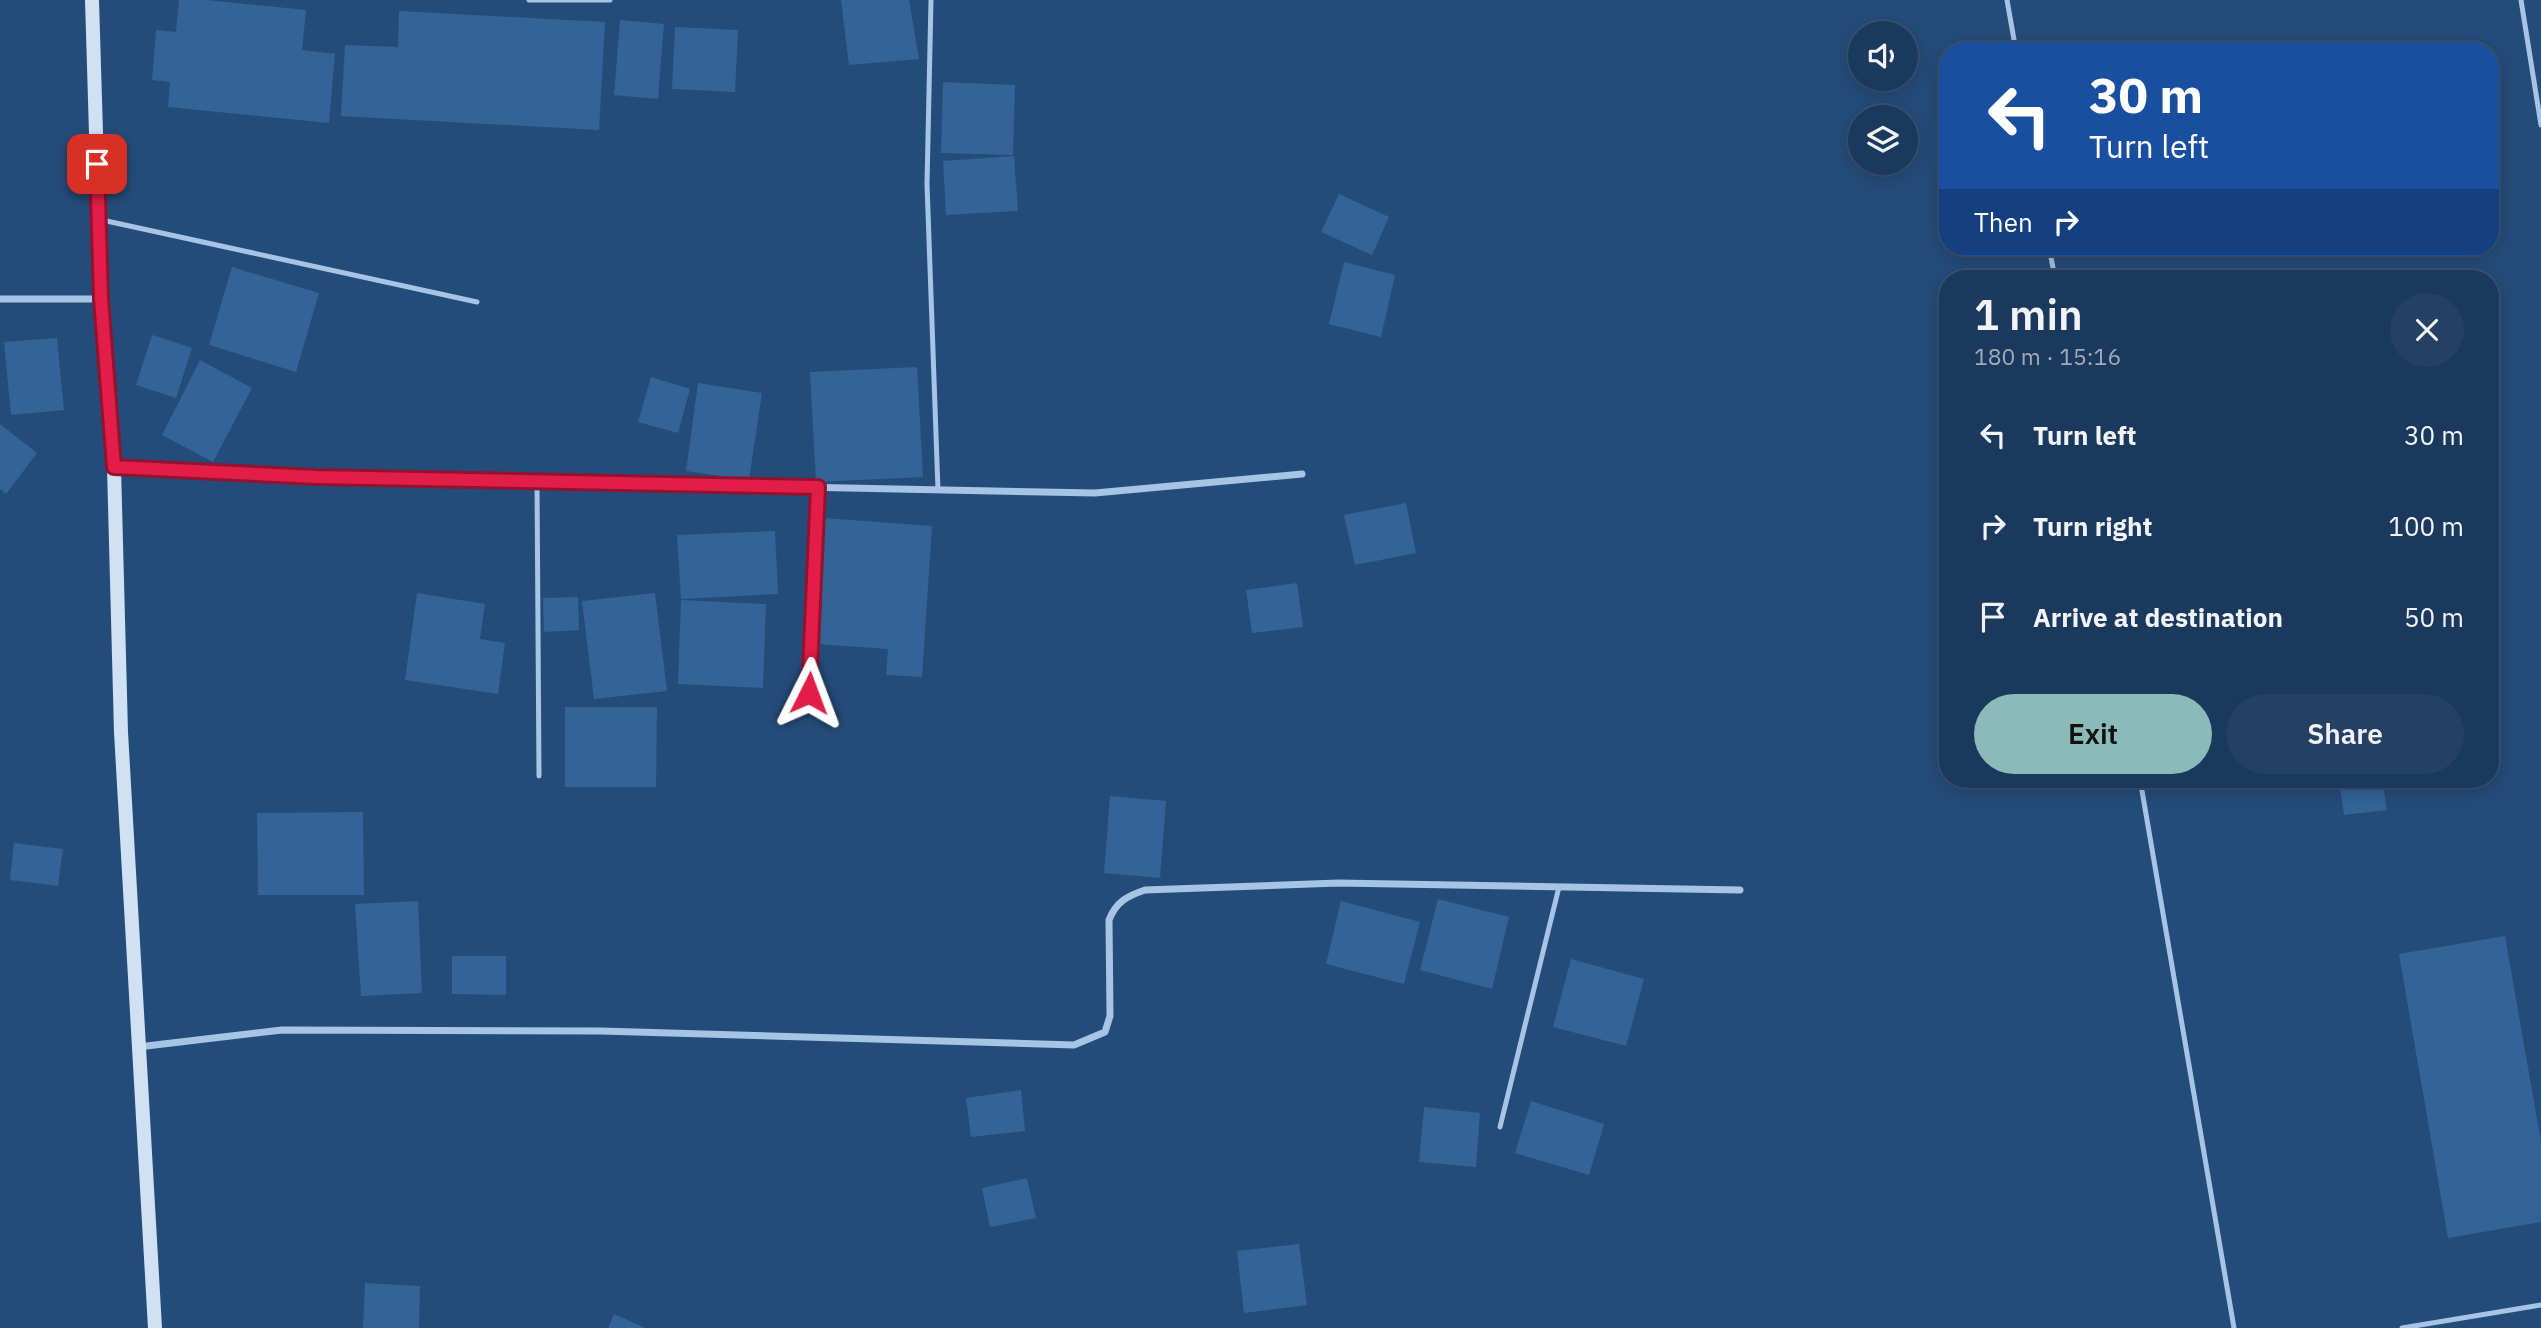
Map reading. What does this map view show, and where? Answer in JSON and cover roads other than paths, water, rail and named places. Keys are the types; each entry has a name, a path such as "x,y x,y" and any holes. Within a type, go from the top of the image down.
{"street":[{"path":"92,0 101,299 114,467 121,732 155,1328"},
{"path":"0,299 101,299"},
{"path":"114,467 316,477 1095,493 1302,474"},
{"path":"138,1047 282,1030 601,1031 1074,1045 1105,1032 1110,1016 1110,920 1115,907 1129,895 1145,890 1338,883 1740,890"}],"lane":[{"path":"529,0 610,0"},
{"path":"930,0 927,184 938,490"},
{"path":"2007,0 2014,42"},
{"path":"2521,0 2541,125"},
{"path":"99,219 477,303"},
{"path":"537,481 539,776"},
{"path":"809,693 818,487"},
{"path":"2142,788 2234,1328"},
{"path":"1500,1127 1559,887"},
{"path":"2402,1328 2541,1305"}]}
